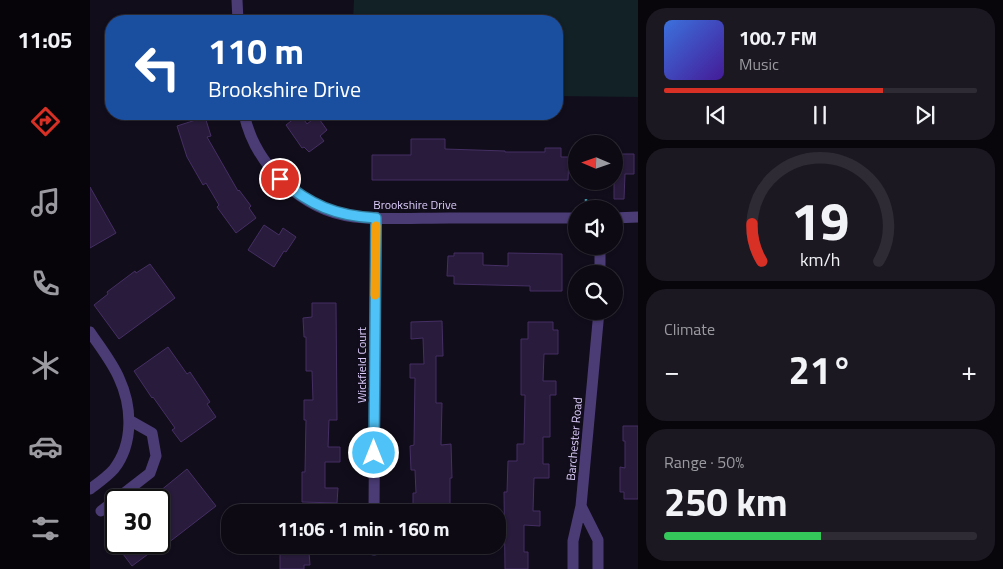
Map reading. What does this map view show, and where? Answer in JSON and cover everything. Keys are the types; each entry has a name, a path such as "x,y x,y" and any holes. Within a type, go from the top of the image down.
{"street":[{"path":"237,0 238,15"},
{"name":"Brookshire Drive","path":"246,120 252,138 264,160 280,179 295,192 316,205 334,212 353,217 376,218 568,218"},
{"name":"Wickfield Court","path":"374,504 376,218"},
{"path":"623,218 638,218"},
{"name":"Barchester Road","path":"573,569 573,541 581,506 598,320"},
{"path":"90,332 120,378 126,398 129,420 128,438 123,454 114,470 104,480 90,489"},
{"path":"101,511 150,473 156,456 152,433 129,420"},
{"path":"581,506 598,540 598,569"}],"shaded area":[{"path":"354,0 638,0 638,97 563,96 563,15 353,15"}],"building":[{"path":"196,120 206,120 211,136 207,137 238,191 251,206 249,208 256,218 236,233 217,207 219,205 206,183 203,185 187,157 177,126"},
{"path":"292,120 304,120 307,124 312,120 320,120 327,130 320,136 324,141 309,152 304,147 302,148 286,125"},
{"path":"411,139 445,139 445,149 545,152 545,148 561,148 561,157 568,157 568,180 372,180 372,155 411,155"},
{"path":"623,154 634,154 634,174 625,174 624,199 614,199 614,190 623,190"},
{"path":"90,187 116,233 90,248"},
{"path":"264,225 279,235 283,228 296,237 274,267 248,250"},
{"path":"454,253 483,253 483,265 508,266 508,253 562,254 562,291 530,291 530,286 454,284 454,276 447,276 448,256 454,256"},
{"path":"150,264 175,298 119,339 94,305 108,294 107,292 135,271 136,273"},
{"path":"312,303 336,303 337,420 329,420 328,447 340,447 340,462 325,462 325,488 338,488 337,503 302,502 302,472 305,472 306,420 304,420 304,400 313,400 312,371 306,371 306,337 304,337 303,318 312,317"},
{"path":"442,321 443,356 436,356 436,403 442,403 441,445 451,444 452,478 450,478 450,504 413,504 413,493 416,493 415,470 411,470 410,446 414,445 415,378 410,378 410,364 424,364 423,338 411,339 411,322"},
{"path":"528,322 553,322 553,330 558,330 558,354 544,354 543,381 556,381 556,395 550,395 550,437 543,437 543,464 549,464 549,478 534,478 533,511 540,511 540,526 524,525 524,552 528,552 528,569 505,569 506,504 504,504 504,492 507,492 508,461 517,461 517,444 524,444 525,395 521,395 521,339 528,339"},
{"path":"168,347 187,374 190,372 210,402 207,404 216,417 181,442 172,430 175,428 134,371"},
{"path":"623,426 638,426 638,499 624,499 624,492 620,492 620,467 625,468"},
{"path":"187,469 216,506 170,542 170,489 162,489"},
{"path":"123,554 148,554 132,566"},
{"path":"280,554 309,554 310,565 304,565 304,569 280,569"}],"slow traffic":[{"path":"375,295 376,226"}],"route":[{"path":"280,179 295,192 316,205 353,217 376,218 374,453"}]}
